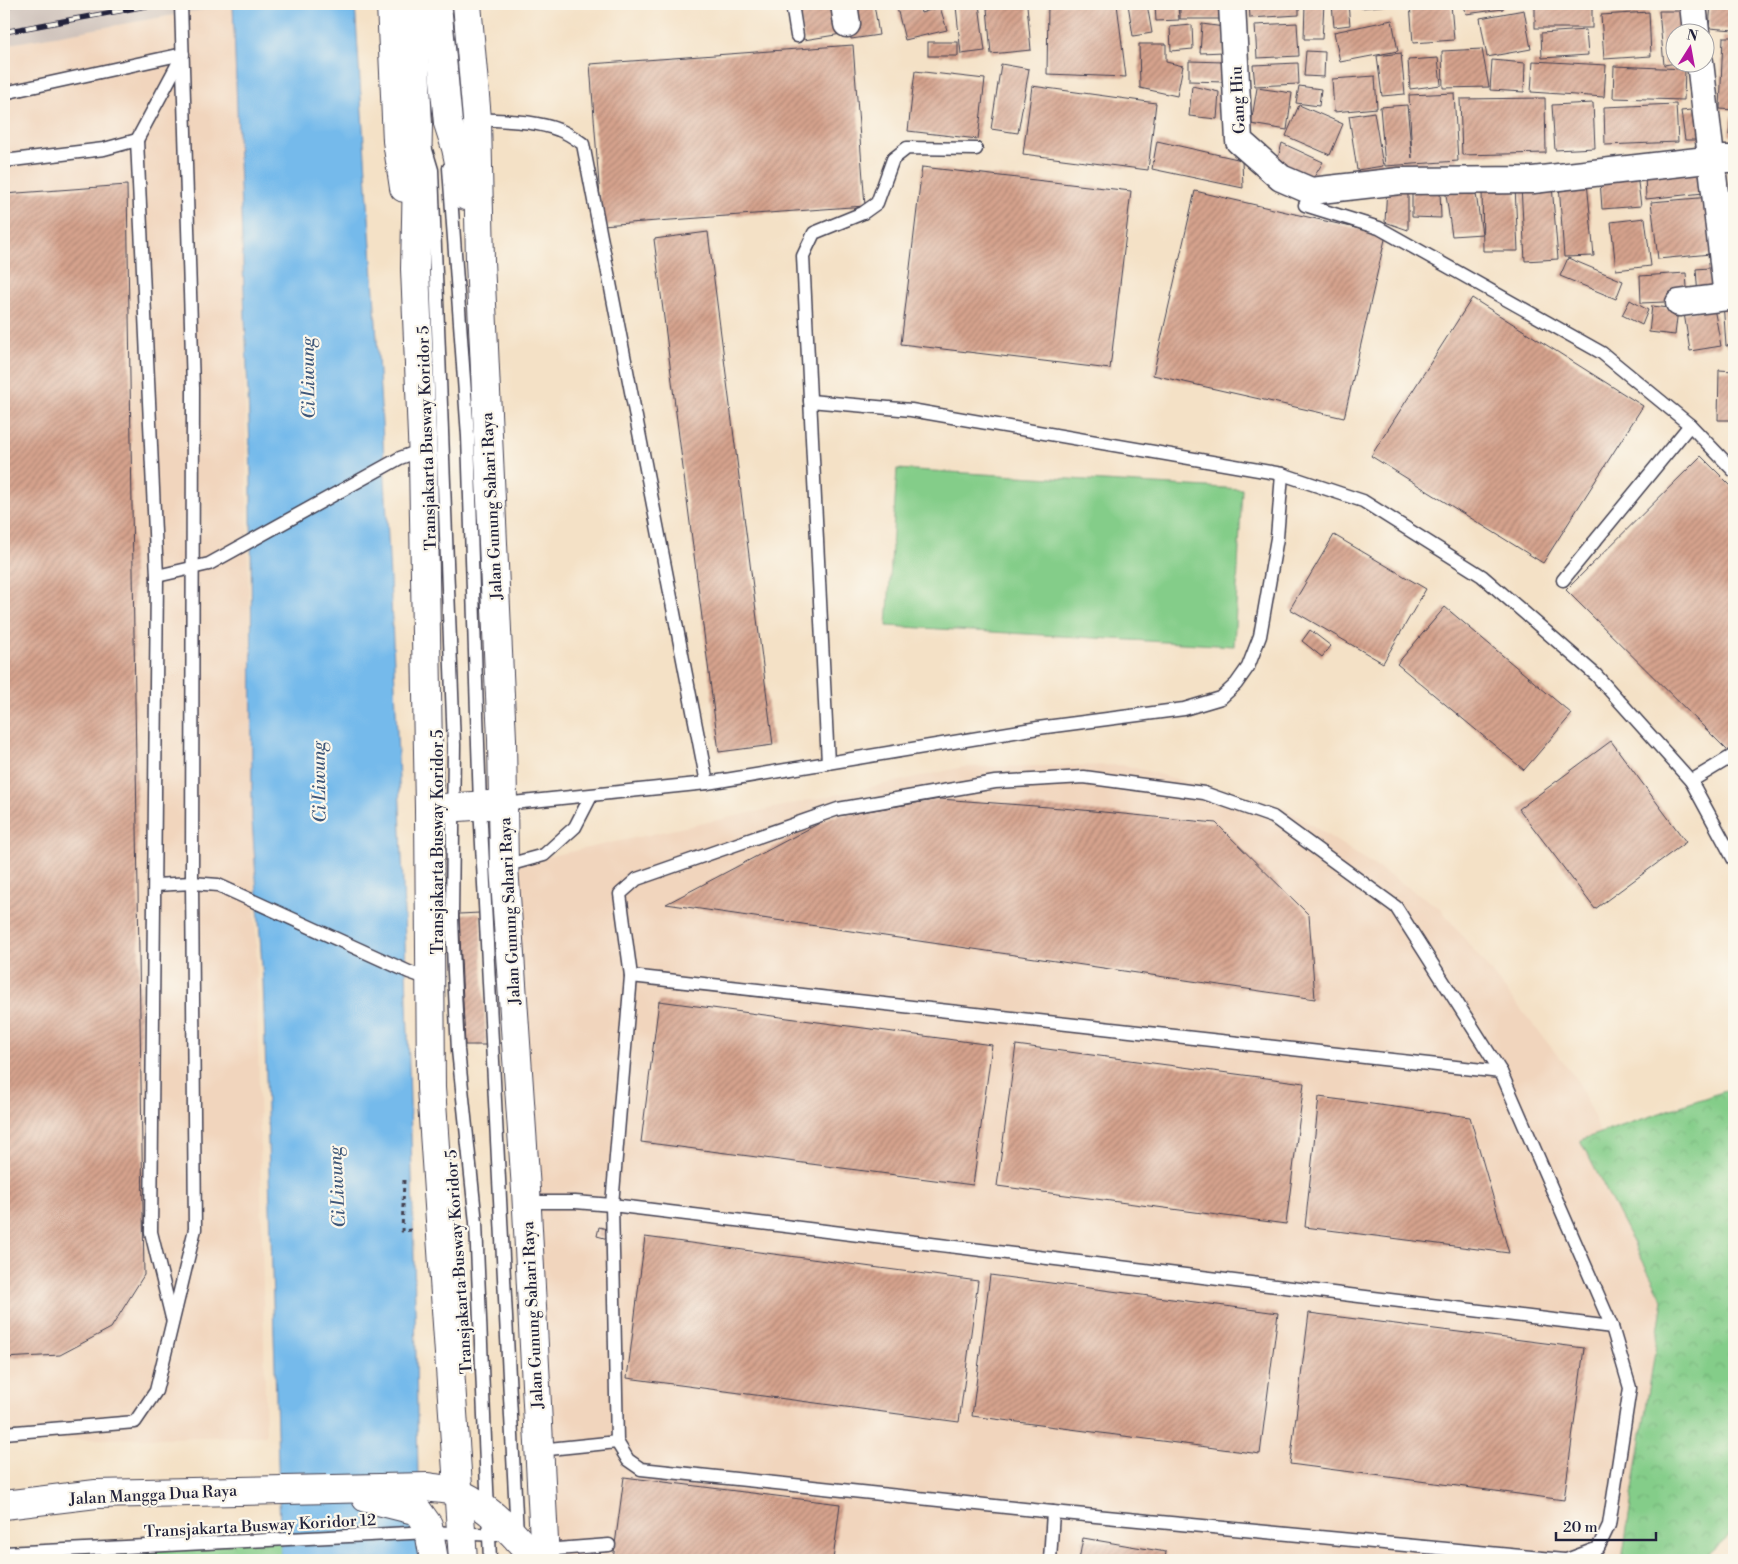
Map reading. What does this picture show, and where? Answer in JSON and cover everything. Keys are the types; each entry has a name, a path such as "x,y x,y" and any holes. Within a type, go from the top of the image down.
{"main road":[{"path":"391,4 397,141 415,269"},
{"path":"412,4 418,125 411,454 441,808 419,976 431,1088 463,1560"},
{"name":"Jalan Gunung Sahari Raya","path":"437,4 448,124 456,148 480,261"},
{"name":"Jalan Gunung Sahari Raya","path":"467,4 476,119 480,261 502,739 491,804 504,866 527,1202 539,1450 541,1557"},
{"path":"441,808 491,804"},
{"name":"Jalan Mangga Dua Raya","path":"4,1505 96,1494 302,1488 423,1487 458,1493 488,1524 518,1548 541,1557"},
{"name":"Jalan Mangga Dua Raya","path":"302,1488 381,1500 418,1511 427,1530"},
{"path":"427,1530 434,1560"}],"street":[{"name":"Gang Hiu","path":"1232,4 1238,142 1281,178 1311,191 1400,181 1533,180 1723,159"},
{"path":"1693,4 1695,22"},
{"path":"1679,303 1730,297 1723,159 1702,72"}],"lane":[{"path":"4,1433 135,1422 156,1391 195,1229 192,883 193,388 181,4"},
{"path":"792,4 797,36"},
{"path":"4,93 183,54"},
{"path":"172,1321 151,1232 156,576 137,140 183,54"},
{"path":"476,119 523,122 546,126 560,130 583,144 707,783"},
{"path":"448,124 447,147 468,436 491,804 518,1548"},
{"name":"Transjakarta Busway Koridor 5","path":"418,125 432,170 454,745 441,808 452,917 458,1050 476,1224 490,1560"},
{"path":"4,161 104,149 137,140"},
{"path":"828,763 803,256 814,233 863,213 876,203 893,159 907,148 976,149"},
{"path":"1305,205 1379,228 1593,348 1690,425 1734,471"},
{"path":"810,401 911,410 1282,474 1363,501 1482,576 1596,674 1691,782 1734,860"},
{"path":"1563,580 1690,425"},
{"path":"156,576 193,566 209,564 411,454"},
{"path":"491,804 591,796 707,783 1038,728 1184,709 1221,698 1236,684 1248,668 1260,636 1277,538 1282,474"},
{"path":"1691,782 1734,755"},
{"path":"1084,777 1204,793 1273,817 1396,907 1501,1072 1612,1327 1630,1388 1609,1525 1598,1548 1565,1560 1054,1512 641,1468 628,1460 617,1442 612,1205 631,976 620,894 637,879 838,809 994,782 1084,777"},
{"path":"504,866 544,855 575,827 591,796"},
{"path":"155,885 192,883 218,885 419,976"},
{"path":"631,976 1501,1072"},
{"path":"527,1202 575,1202 612,1205 1612,1327"},
{"path":"539,1450 617,1442"},
{"path":"1050,1560 1054,1512"},
{"name":"Transjakarta Busway Koridor 12","path":"4,1553 427,1530 461,1532 488,1524"},
{"path":"541,1557 610,1545"}],"shaded area":[{"path":"4,4 237,4 4,45"},
{"path":"237,4 266,1436 4,1441 4,45"},
{"path":"1124,765 1287,809 1440,908 1578,1081 1695,1343 1695,1560 545,1560 504,866 964,767"}],"green space":[{"path":"897,469 1242,489 1234,646 887,626"},
{"path":"1734,1088 1734,1531 1702,1560 1622,1560 1663,1300 1580,1140"},
{"path":"281,1539 281,1560 4,1560 4,1553"}],"water":[{"name":"Ci Liwung","path":"233,4 355,4 380,386 402,861 411,1140 419,1560 281,1560 263,980 252,820 251,473"}],"building":[{"path":"798,4 843,4 848,33 804,40"},
{"path":"845,4 874,4 879,35 851,39"},
{"path":"896,4 919,4 921,13 940,7 947,30 905,40"},
{"path":"979,4 985,51 961,54 956,6"},
{"path":"1048,4 1117,4 1126,77 1047,74"},
{"path":"1128,4 1147,4 1152,33 1133,36"},
{"path":"1155,4 1178,4 1179,20 1156,21"},
{"path":"1180,4 1226,4 1225,19 1180,19"},
{"path":"1249,4 1299,4 1299,15 1250,18"},
{"path":"1305,4 1324,4 1322,39 1304,39"},
{"path":"1332,4 1348,4 1350,25 1334,27"},
{"path":"1361,4 1391,4 1391,5 1361,8"},
{"path":"1410,4 1451,4 1454,40 1413,43"},
{"path":"1464,4 1503,4 1503,9 1466,14"},
{"path":"1535,4 1592,4 1592,28 1535,28"},
{"path":"1711,4 1734,4 1734,30 1716,29 1716,22 1710,22"},
{"path":"1027,5 1031,50 991,54 987,8"},
{"path":"1524,10 1531,49 1487,57 1480,18"},
{"path":"1659,11 1687,11 1688,22 1666,22 1666,65 1664,65"},
{"path":"1649,12 1651,56 1604,59 1601,15"},
{"path":"1392,20 1398,51 1340,62 1334,32"},
{"path":"1297,23 1299,56 1257,58 1255,25"},
{"path":"1202,24 1224,27 1224,52 1200,53"},
{"path":"1192,25 1193,49 1171,51 1170,27"},
{"path":"1586,30 1588,55 1542,58 1541,33"},
{"path":"1723,37 1734,37 1734,110 1720,109"},
{"path":"928,42 958,42 958,56 928,56"},
{"path":"1139,44 1166,44 1166,62 1183,66 1177,96 1140,88"},
{"path":"853,45 865,206 602,225 590,64"},
{"path":"1482,49 1489,87 1443,88 1442,51"},
{"path":"1306,51 1325,52 1324,77 1304,76"},
{"path":"1401,53 1405,94 1382,96 1377,56"},
{"path":"1438,58 1441,85 1410,89 1408,60"},
{"path":"1492,60 1525,63 1524,92 1490,90"},
{"path":"1189,61 1224,62 1224,82 1189,81"},
{"path":"1533,61 1606,65 1604,97 1531,92"},
{"path":"1298,63 1299,84 1255,86 1253,65"},
{"path":"1001,64 1029,69 1018,133 991,129"},
{"path":"1614,66 1666,68 1666,72 1685,72 1684,100 1613,98"},
{"path":"915,71 985,79 978,139 908,131"},
{"path":"1375,76 1377,108 1334,112 1332,79"},
{"path":"1032,86 1156,103 1148,170 1023,154"},
{"path":"1192,86 1219,92 1217,119 1189,116"},
{"path":"1299,86 1321,89 1319,106 1296,103"},
{"path":"1257,88 1292,93 1287,130 1251,124"},
{"path":"1454,93 1458,161 1385,166 1380,107 1407,105 1412,158 1409,95"},
{"path":"1545,98 1546,153 1462,155 1460,99"},
{"path":"1593,103 1595,148 1555,150 1552,105"},
{"path":"1676,104 1678,142 1605,145 1604,107"},
{"path":"1299,105 1343,124 1330,155 1286,136"},
{"path":"1701,109 1705,140 1685,140 1681,111"},
{"path":"1374,112 1383,166 1357,170 1349,116"},
{"path":"1731,116 1734,116 1734,136 1729,135"},
{"path":"1157,141 1242,160 1243,188 1152,169"},
{"path":"1282,143 1323,162 1310,184 1276,166"},
{"path":"1709,165 1713,192 1646,199 1645,174"},
{"path":"922,167 1131,191 1110,369 901,344"},
{"path":"1637,175 1641,206 1602,209 1600,180"},
{"path":"1587,182 1594,256 1564,257 1559,184"},
{"path":"127,185 144,1275 111,1328 60,1355 4,1358 4,194"},
{"path":"1552,185 1558,259 1525,261 1521,186"},
{"path":"1387,187 1408,188 1408,230 1385,222"},
{"path":"1475,187 1482,234 1452,236 1445,188"},
{"path":"1515,187 1518,251 1483,251 1482,188"},
{"path":"1412,190 1440,190 1441,218 1412,217"},
{"path":"1195,191 1386,235 1344,418 1153,375"},
{"path":"1711,197 1721,253 1658,259 1651,202"},
{"path":"1645,218 1651,266 1616,270 1611,222"},
{"path":"708,232 773,745 719,752 654,239"},
{"path":"1568,258 1623,281 1616,299 1560,276"},
{"path":"1722,267 1726,296 1698,297 1696,269"},
{"path":"1686,273 1688,301 1641,303 1640,276"},
{"path":"1472,298 1643,406 1543,563 1371,456"},
{"path":"1630,300 1648,310 1642,325 1622,315"},
{"path":"1723,301 1734,301 1734,345 1726,346"},
{"path":"1652,306 1678,309 1675,335 1649,332"},
{"path":"1714,308 1721,346 1690,351 1684,313"},
{"path":"1719,370 1734,371 1734,420 1718,420"},
{"path":"1701,456 1734,489 1734,745 1728,751 1566,590"},
{"path":"1334,535 1426,589 1383,663 1290,609"},
{"path":"1445,607 1572,714 1524,770 1397,664"},
{"path":"1310,630 1331,646 1322,657 1302,641"},
{"path":"1611,741 1686,842 1595,909 1519,809"},
{"path":"940,799 1062,808 1216,823 1309,915 1315,999 666,904 831,817"},
{"path":"480,913 486,1045 465,1045 459,914"},
{"path":"659,1001 992,1045 973,1185 641,1142"},
{"path":"1016,1045 1304,1083 1286,1224 997,1186"},
{"path":"1319,1097 1470,1117 1509,1253 1305,1227"},
{"path":"599,1227 611,1230 608,1239 597,1236"},
{"path":"645,1237 978,1281 959,1422 627,1378"},
{"path":"990,1275 1278,1313 1260,1454 972,1416"},
{"path":"1309,1313 1584,1348 1564,1500 1290,1464"},
{"path":"624,1477 840,1504 833,1560 613,1560"},
{"path":"1083,1538 1166,1552 1165,1560 1079,1560"},
{"path":"1266,1557 1297,1559 1297,1560 1266,1560"}],"railway":[{"path":"4,6 13,4"},
{"path":"4,32 157,4"}]}
